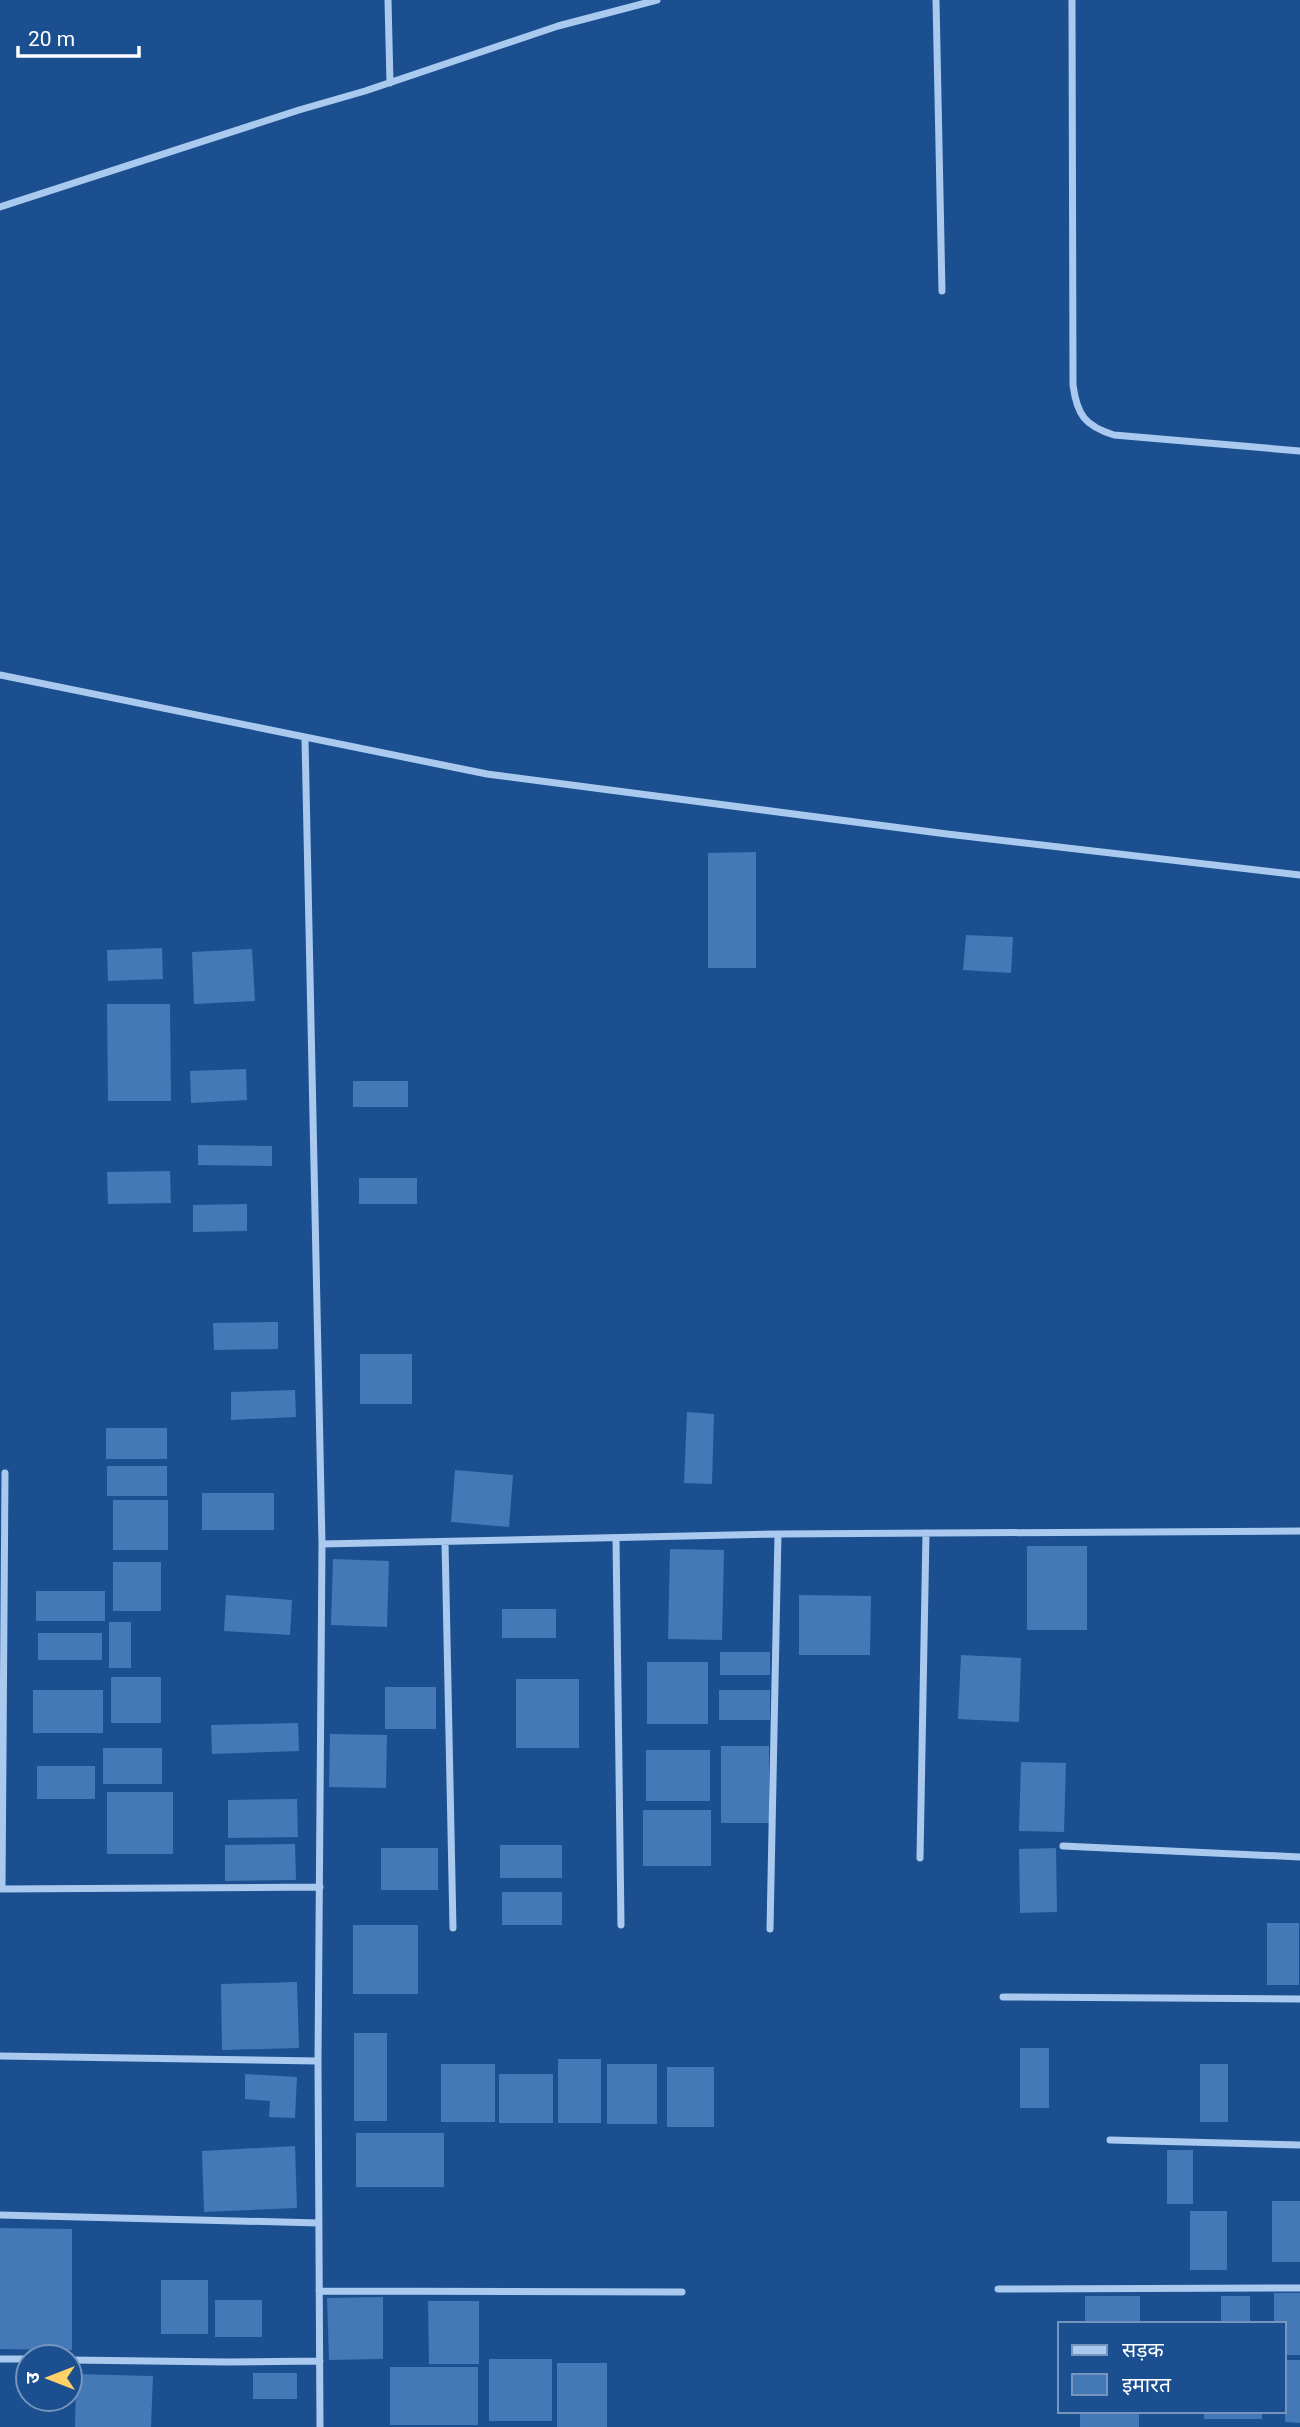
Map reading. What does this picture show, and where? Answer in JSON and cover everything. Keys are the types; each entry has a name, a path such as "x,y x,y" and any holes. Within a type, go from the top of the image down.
{"street":[{"path":"387,0 390,83"},
{"path":"0,206 390,83 558,26 657,0"},
{"path":"936,0 942,291"},
{"path":"1072,0 1073,385 1075,401 1083,418 1095,429 1114,435 1300,451"},
{"path":"0,675 487,774 947,834 1300,875"},
{"path":"305,738 322,1545 318,2061 320,2427"},
{"path":"5,1472 1,1889 320,1887"},
{"path":"322,1545 778,1534 1300,1531"},
{"path":"920,1858 926,1533"},
{"path":"770,1929 778,1534"},
{"path":"615,1538 621,1925"},
{"path":"445,1542 453,1927"},
{"path":"1063,1846 1300,1857"},
{"path":"1003,1997 1300,1999"},
{"path":"0,2056 318,2061"},
{"path":"1110,2140 1300,2145"},
{"path":"0,2215 319,2223"},
{"path":"998,2289 1300,2288"},
{"path":"319,2291 682,2292"},
{"path":"84,2360 320,2361"}],"building":[{"path":"756,852 756,968 708,968 708,853"},
{"path":"966,935 1013,937 1011,973 963,970"},
{"path":"162,948 163,979 108,981 107,950"},
{"path":"252,949 255,1001 194,1004 192,952"},
{"path":"107,1004 170,1004 171,1101 108,1101"},
{"path":"246,1069 247,1100 191,1103 190,1071"},
{"path":"353,1081 408,1081 408,1107 353,1107"},
{"path":"198,1145 272,1146 272,1166 198,1165"},
{"path":"170,1171 171,1203 108,1204 107,1172"},
{"path":"359,1178 417,1178 417,1204 359,1204"},
{"path":"247,1204 247,1231 193,1232 193,1205"},
{"path":"278,1322 278,1349 214,1350 213,1323"},
{"path":"360,1354 412,1354 412,1404 360,1404"},
{"path":"295,1390 296,1417 231,1420 231,1392"},
{"path":"687,1412 714,1414 712,1484 684,1483"},
{"path":"106,1428 167,1428 167,1459 106,1459"},
{"path":"107,1466 167,1466 167,1496 107,1496"},
{"path":"455,1470 513,1475 509,1527 451,1522"},
{"path":"202,1493 274,1493 274,1530 202,1530"},
{"path":"113,1500 168,1500 168,1550 113,1550"},
{"path":"1027,1546 1087,1546 1087,1630 1027,1630"},
{"path":"670,1549 724,1550 722,1640 668,1639"},
{"path":"333,1559 389,1561 387,1627 331,1625"},
{"path":"113,1562 161,1562 161,1611 113,1611"},
{"path":"36,1591 105,1591 105,1621 36,1621"},
{"path":"226,1595 292,1600 290,1635 224,1631"},
{"path":"799,1595 871,1596 870,1655 799,1655"},
{"path":"502,1609 556,1609 556,1638 502,1638"},
{"path":"109,1622 131,1622 131,1668 109,1668"},
{"path":"38,1633 102,1633 102,1660 38,1660"},
{"path":"720,1652 770,1652 770,1675 720,1675"},
{"path":"961,1655 1021,1658 1019,1722 958,1719"},
{"path":"647,1662 708,1662 708,1724 647,1724"},
{"path":"111,1677 161,1677 161,1723 111,1723"},
{"path":"516,1679 579,1679 579,1748 516,1748"},
{"path":"385,1687 436,1687 436,1729 385,1729"},
{"path":"33,1690 103,1690 103,1733 33,1733"},
{"path":"719,1690 770,1690 770,1720 719,1720"},
{"path":"298,1723 299,1751 212,1754 211,1725"},
{"path":"330,1734 387,1735 386,1788 329,1787"},
{"path":"721,1746 769,1746 769,1823 721,1823"},
{"path":"103,1748 162,1748 162,1784 103,1784"},
{"path":"646,1750 710,1750 710,1801 646,1801"},
{"path":"1021,1762 1066,1763 1064,1832 1019,1831"},
{"path":"37,1766 95,1766 95,1799 37,1799"},
{"path":"107,1792 173,1792 173,1854 107,1854"},
{"path":"297,1799 298,1837 228,1838 228,1800"},
{"path":"643,1810 711,1810 711,1866 643,1866"},
{"path":"295,1844 296,1880 225,1881 225,1845"},
{"path":"500,1845 562,1845 562,1878 500,1878"},
{"path":"381,1848 438,1848 438,1890 381,1890"},
{"path":"1056,1848 1057,1912 1020,1913 1019,1849"},
{"path":"502,1892 562,1892 562,1925 502,1925"},
{"path":"1267,1923 1299,1923 1299,1985 1267,1985"},
{"path":"353,1925 418,1925 418,1994 353,1994"},
{"path":"297,1982 299,2048 222,2050 221,1984"},
{"path":"354,2033 387,2033 387,2121 354,2121"},
{"path":"1020,2048 1049,2048 1049,2108 1020,2108"},
{"path":"558,2059 601,2059 601,2123 558,2123"},
{"path":"441,2064 495,2064 495,2122 441,2122"},
{"path":"607,2064 657,2064 657,2124 607,2124"},
{"path":"1200,2064 1228,2064 1228,2122 1200,2122"},
{"path":"667,2067 714,2067 714,2127 667,2127"},
{"path":"245,2074 297,2077 295,2118 269,2117 270,2101 245,2099"},
{"path":"499,2074 553,2074 553,2123 499,2123"},
{"path":"356,2133 444,2133 444,2187 356,2187"},
{"path":"295,2146 297,2208 204,2212 202,2151"},
{"path":"1167,2150 1193,2150 1193,2204 1167,2204"},
{"path":"1272,2201 1300,2201 1300,2262 1272,2262"},
{"path":"1190,2211 1227,2211 1227,2270 1190,2270"},
{"path":"0,2228 72,2229 72,2343 14,2343 14,2349 0,2349"},
{"path":"161,2280 208,2280 208,2334 161,2334"},
{"path":"1274,2293 1300,2293 1300,2355 1286,2355 1286,2322 1274,2322"},
{"path":"1085,2296 1140,2296 1140,2322 1085,2322"},
{"path":"1221,2296 1250,2296 1250,2322 1221,2322"},
{"path":"383,2297 383,2359 329,2360 327,2298"},
{"path":"215,2300 262,2300 262,2337 215,2337"},
{"path":"428,2301 479,2301 479,2364 429,2364"},
{"path":"489,2359 552,2359 552,2421 489,2421"},
{"path":"1286,2360 1300,2360 1300,2423 1285,2422"},
{"path":"557,2363 607,2363 607,2427 557,2427"},
{"path":"390,2367 478,2367 478,2425 390,2425"},
{"path":"253,2373 297,2373 297,2399 253,2399"},
{"path":"84,2374 153,2376 151,2427 75,2427 75,2413 84,2413"},
{"path":"1080,2413 1139,2413 1139,2427 1080,2427"},
{"path":"1204,2413 1262,2413 1262,2419 1204,2419"}]}
